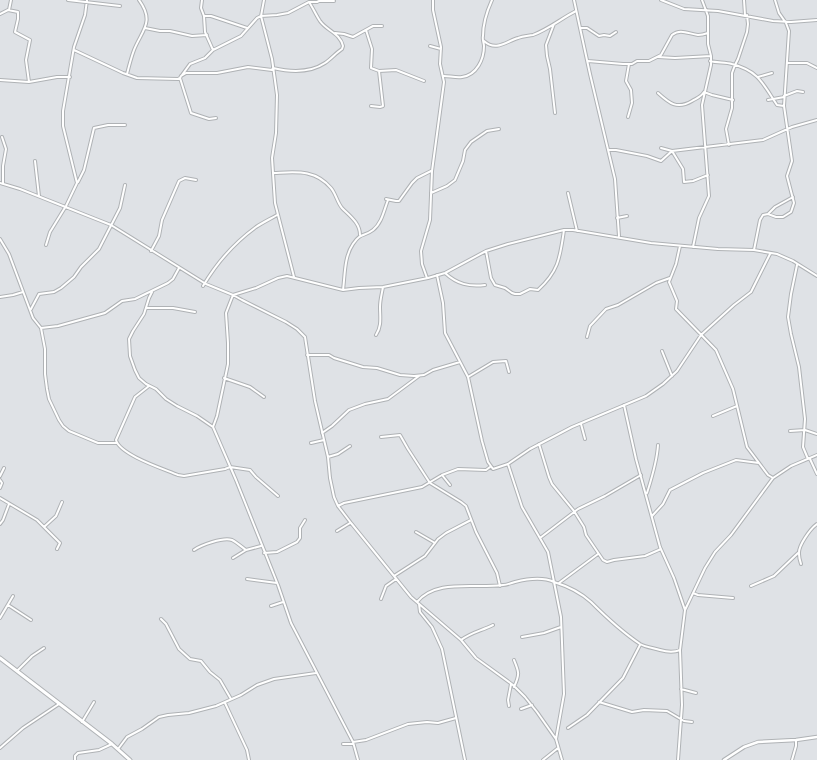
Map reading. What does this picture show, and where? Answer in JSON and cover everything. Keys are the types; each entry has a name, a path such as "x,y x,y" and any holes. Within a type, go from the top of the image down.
{"main road":[{"path":"0,658 112,744 130,760"}],"street":[{"path":"9,10 11,0"},
{"path":"68,0 120,6"},
{"path":"127,74 134,49 145,28 147,17 139,0"},
{"path":"202,0 201,8 204,16 205,32 213,50"},
{"path":"264,0 261,16 268,42 277,95 276,133 272,158 275,203 294,277"},
{"path":"180,78 190,64 206,58 213,50 240,36 254,20 261,16 276,16 288,13 309,2 312,3 320,0 334,1"},
{"path":"427,278 422,264 421,251 430,220 432,171 442,106 444,82 444,76 440,64 441,49 433,10 433,0"},
{"path":"444,76 462,77 472,73 478,68 484,42 487,11 492,0"},
{"path":"574,0 615,179 618,236"},
{"path":"661,0 684,9 706,9 773,21 791,22 817,20"},
{"path":"693,247 699,218 709,196 702,105 710,71 711,56 709,49 708,16 702,0"},
{"path":"729,145 726,126 733,100 731,80 747,32 748,24 744,0"},
{"path":"768,214 776,218 787,216 794,207 793,197 787,176 792,161 784,106 789,35 788,26 779,13 775,0"},
{"path":"77,183 63,126 64,100 70,77 74,50 85,15 87,1"},
{"path":"74,50 102,64 141,79 180,78 186,73 217,73 248,67 272,70 273,68 286,71 296,71 317,67 325,63 342,49 343,46 335,34 321,23 309,2"},
{"path":"0,14 9,10 18,12 16,33 29,38 30,41 26,60 29,82"},
{"path":"484,42 498,45 505,44 518,38 532,35 576,11"},
{"path":"204,16 211,16 247,28"},
{"path":"554,24 546,45 555,113"},
{"path":"335,34 344,34 353,37 373,26 382,26"},
{"path":"145,28 170,31 192,36 207,36"},
{"path":"580,28 587,28 599,36 612,36 616,32"},
{"path":"366,30 372,49 371,68 379,71 396,70 424,81"},
{"path":"661,56 675,33 680,32 698,35 708,33"},
{"path":"430,46 441,49"},
{"path":"588,61 629,64 637,61 649,61 661,56 685,58 711,56"},
{"path":"710,61 735,65 751,72 758,77 777,105 784,106"},
{"path":"787,63 807,63 817,68"},
{"path":"628,117 632,103 631,90 626,81 629,64"},
{"path":"371,106 383,106 379,71"},
{"path":"758,77 772,73"},
{"path":"0,80 29,82 57,77 70,77"},
{"path":"180,78 192,113 209,119 216,118"},
{"path":"768,100 774,100 797,91 803,92"},
{"path":"704,92 733,100"},
{"path":"658,93 673,104 683,105 700,97 704,92"},
{"path":"661,148 672,151 763,140 803,123 817,120"},
{"path":"46,244 50,232 66,206 84,170 94,128 108,125 125,125"},
{"path":"431,193 447,186 454,180 463,161 465,150 471,142 487,131 499,129"},
{"path":"2,137 6,149 2,184 66,206 111,225 205,283 233,295 286,322 297,329 305,337 312,388 328,457 334,497 338,506 350,523 411,597 462,640 476,658 514,686 532,705 556,739"},
{"path":"608,150 616,150 647,156 661,161 672,151"},
{"path":"672,151 683,169 684,182 708,175"},
{"path":"35,161 39,196"},
{"path":"343,290 348,254 352,245 360,236 372,231 377,226 387,199 399,201 412,183 418,178 432,171"},
{"path":"274,173 304,172 319,178 332,190 340,206 350,214 358,225 360,228 360,236"},
{"path":"151,251 159,236 162,220 179,181 185,178 196,180"},
{"path":"30,310 39,294 57,291 74,277 81,267 99,249 120,208 125,185"},
{"path":"568,193 577,231"},
{"path":"754,250 761,217 793,197"},
{"path":"203,286 214,267 236,244 256,227 278,215"},
{"path":"617,218 627,216"},
{"path":"486,251 491,278 495,285 505,288 512,294 520,294 530,289 538,290 556,269 564,230"},
{"path":"233,295 287,276 343,290 383,287 437,275 486,251 564,230 618,236 622,238"},
{"path":"615,236 680,246 754,250 770,253 783,256 817,276"},
{"path":"0,239 9,254 33,318 42,328 45,349 45,374 49,399 59,420 68,431 98,443 117,443 143,461 178,475 184,476 230,467 250,470 278,496"},
{"path":"680,246 669,284 677,301 676,309 716,350 733,389 747,447 768,475 773,478"},
{"path":"338,506 344,503 418,488 454,471 464,469 494,469 508,464 539,444 646,396 672,376 680,367 701,335 734,305 751,292 770,253"},
{"path":"797,264 788,317 790,334 799,367 804,400 805,430 803,447 817,474"},
{"path":"42,328 58,326 105,313 122,302 135,299 171,281 179,268"},
{"path":"445,272 452,279 464,285 485,285"},
{"path":"437,275 443,303 446,332 468,377 482,440 490,467 494,469"},
{"path":"588,337 590,326 606,309 656,283 670,278"},
{"path":"376,335 382,318 380,306 383,287"},
{"path":"153,291 144,314 131,335 129,348 135,370 139,378 156,389 177,406 190,412 213,427 277,583 291,623 353,743 358,760"},
{"path":"0,297 23,292"},
{"path":"213,427 217,416 228,364 226,313 233,295"},
{"path":"146,308 174,308 195,312"},
{"path":"662,351 672,376"},
{"path":"308,355 329,355 363,367 377,368 400,375 419,376"},
{"path":"468,377 493,362 506,361 509,372"},
{"path":"322,433 349,410 365,404 388,399 419,376 460,362"},
{"path":"224,378 250,387 264,397"},
{"path":"117,443 116,440 135,397 150,386"},
{"path":"624,405 661,549 674,578 685,610"},
{"path":"713,416 737,406"},
{"path":"581,424 585,439"},
{"path":"790,431 805,430 817,434"},
{"path":"381,437 400,435 430,483 464,504 468,510 482,546 497,573 500,586"},
{"path":"311,443 324,440"},
{"path":"539,444 548,477 574,511 584,527 586,535 603,560 607,562 645,556 661,549"},
{"path":"646,494 658,457 658,445"},
{"path":"328,457 338,454 350,446"},
{"path":"678,760 681,689 680,650 685,610 705,568 715,552 731,536 773,478 791,466 817,455"},
{"path":"652,516 663,504 670,490 703,473 736,460 759,463"},
{"path":"508,464 522,507 548,552 561,617 564,694 556,739 562,760"},
{"path":"486,470 490,467"},
{"path":"0,476 4,468"},
{"path":"540,538 574,511 606,496 641,475"},
{"path":"442,476 450,485"},
{"path":"0,480 2,483 0,488"},
{"path":"0,498 37,520 60,543 58,550"},
{"path":"44,527 56,516 62,502"},
{"path":"0,524 3,520 8,504"},
{"path":"264,552 277,552 297,542 300,538 300,528 305,520"},
{"path":"394,576 425,556 438,539 446,532 472,520"},
{"path":"337,531 350,523"},
{"path":"751,586 774,576 798,553 807,534 817,524"},
{"path":"416,532 435,543"},
{"path":"194,550 224,540 232,540 246,550"},
{"path":"233,558 246,550 261,546"},
{"path":"798,553 801,564"},
{"path":"558,583 598,554"},
{"path":"247,579 277,583"},
{"path":"381,599 386,586 396,579"},
{"path":"465,760 440,644 432,627 420,612 418,603 421,597 433,590 461,585 500,586 516,582 541,579 553,581 591,602 612,622 641,644 675,653 680,650"},
{"path":"693,593 698,595 733,598"},
{"path":"0,618 13,596"},
{"path":"270,606 283,602"},
{"path":"8,605 31,620"},
{"path":"161,619 166,624 179,649 190,659 200,661 220,680 231,699"},
{"path":"462,640 474,632 483,630 493,625"},
{"path":"522,638 562,627"},
{"path":"568,728 581,719 623,678 641,644"},
{"path":"17,671 32,656 44,648"},
{"path":"514,660 518,671 518,676 514,686"},
{"path":"118,749 127,737 159,717 189,713 225,703 258,685 269,681 289,676 316,673"},
{"path":"508,706 511,684"},
{"path":"681,689 696,693"},
{"path":"82,722 94,702"},
{"path":"599,702 632,712 644,710 667,711 684,720 692,722"},
{"path":"225,703 247,750 249,760"},
{"path":"0,748 23,728 59,704"},
{"path":"521,709 532,705"},
{"path":"343,744 366,740 408,724 427,722 438,723 456,718"},
{"path":"724,760 744,746 758,742 796,740 817,737"},
{"path":"792,760 796,740"},
{"path":"75,760 75,756 78,753 99,750 112,744"},
{"path":"543,760 558,748"}]}
